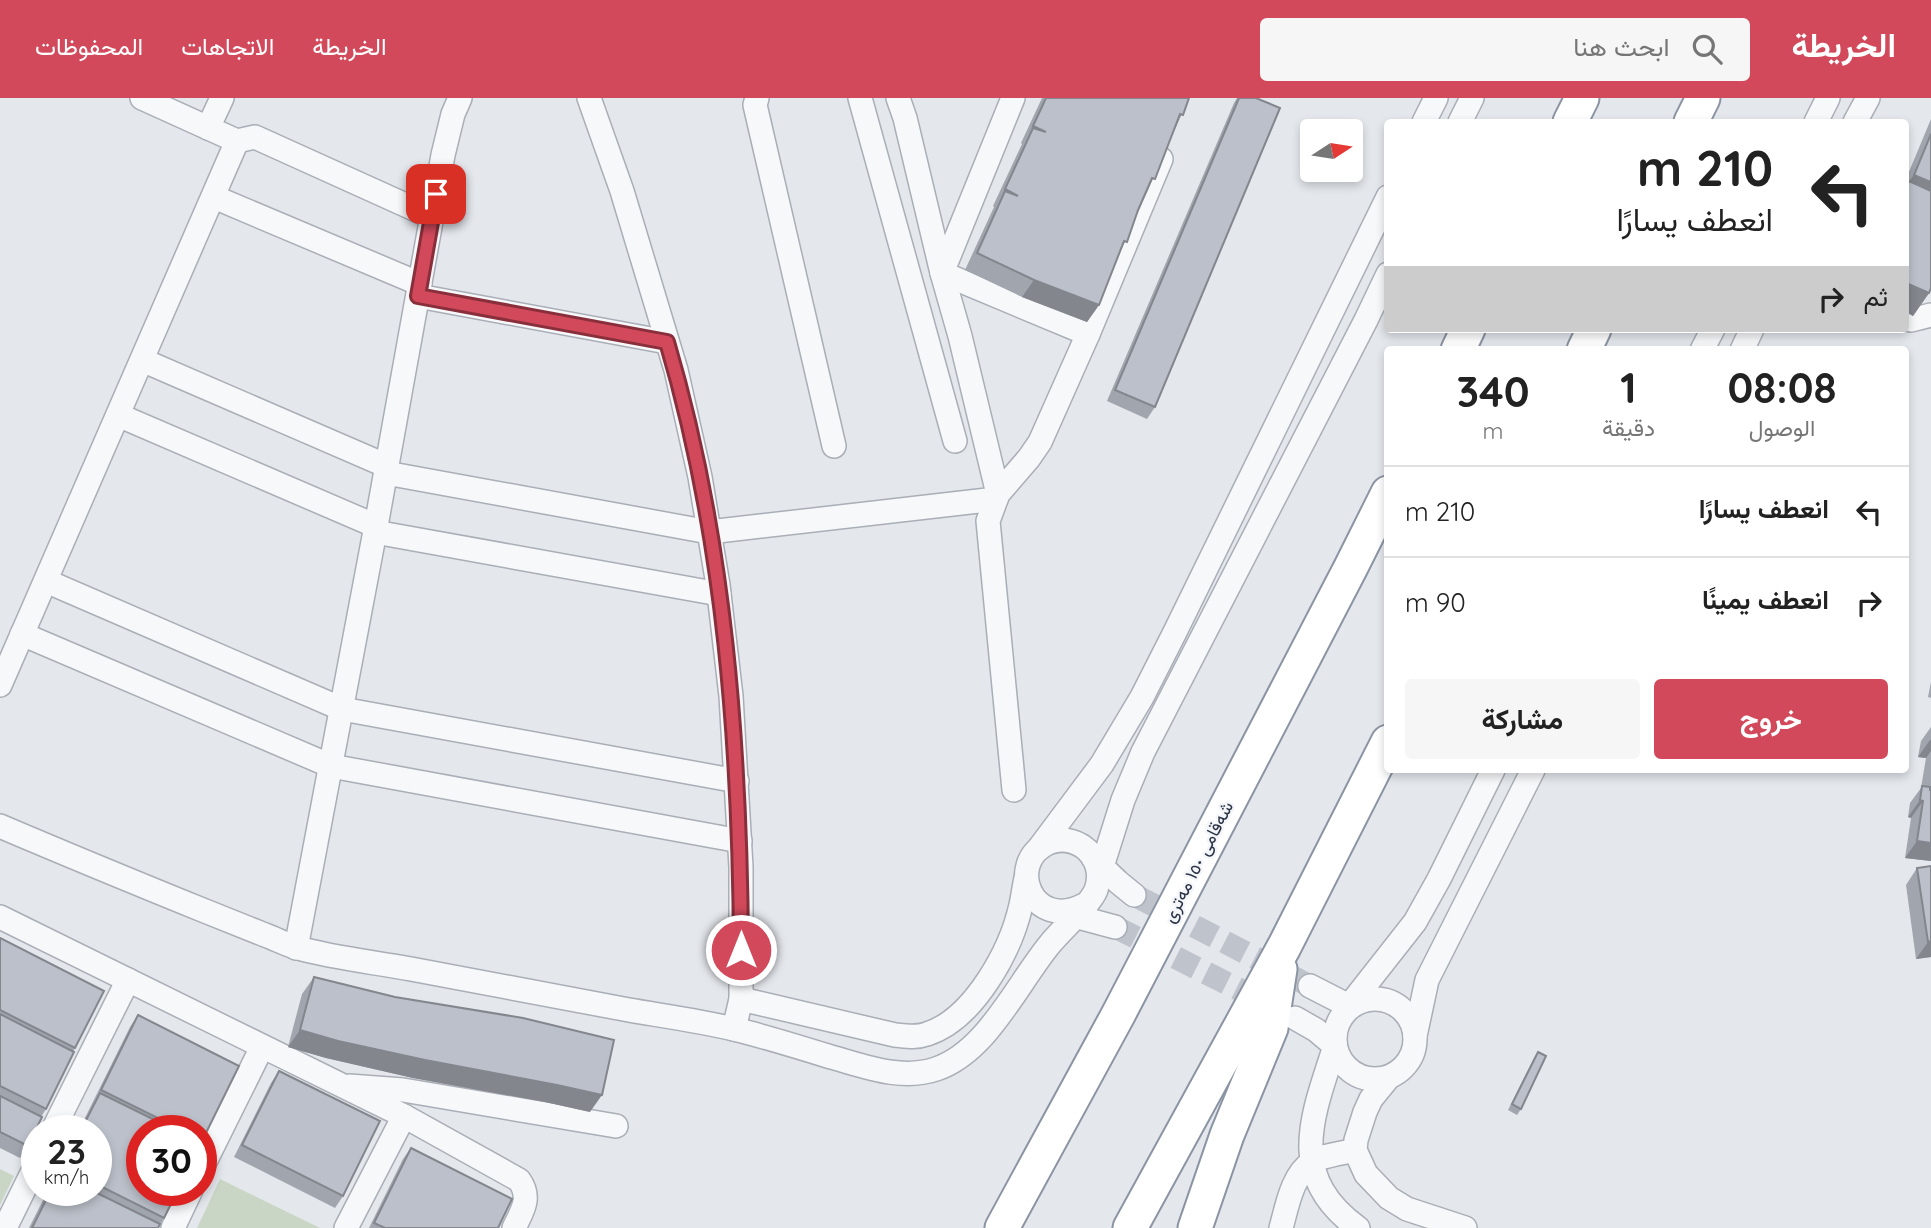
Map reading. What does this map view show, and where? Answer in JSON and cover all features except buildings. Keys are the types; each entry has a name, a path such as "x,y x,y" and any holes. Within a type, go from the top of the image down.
{"highway":[{"path":"1572,119 1582,98"},
{"path":"1693,119 1703,98"},
{"name":"شەقامی ١٥٠ مەتری","path":"1002,1228 1118,1016 1384,501"},
{"path":"1130,1228 1284,947 1384,750"},
{"path":"1195,1228 1227,1135 1271,1028 1284,947"}],"street":[{"path":"142,98 237,141 255,137 432,217"},
{"path":"208,128 222,98"},
{"path":"296,948 376,529 443,155 453,114 460,98"},
{"path":"589,98 622,191 676,370 700,477 719,594 731,696 740,841 741,999 734,1029"},
{"path":"757,98 755,105 834,446"},
{"path":"860,98 956,441"},
{"path":"898,98 960,336 997,496"},
{"path":"942,273 1013,98"},
{"path":"1426,119 1436,98"},
{"path":"1462,119 1472,98"},
{"path":"1818,119 1828,98"},
{"path":"1857,119 1868,98"},
{"path":"1014,790 988,521 997,496 1040,442 1171,135"},
{"path":"0,685 237,141"},
{"path":"214,197 419,290 667,342"},
{"path":"741,999 895,1035 914,1037 934,1031 965,1009 995,970 1010,938 1021,906 1031,859 1102,764 1142,697 1384,205"},
{"path":"942,273 1088,334"},
{"path":"0,826 296,948 734,1029 890,1072 915,1074 935,1069 951,1062 975,1044 1074,911 1093,897 1097,887 1098,867 1143,752 1384,282"},
{"path":"1909,319 1931,315"},
{"path":"142,360 386,470 709,532 997,496"},
{"path":"118,415 376,529 719,594"},
{"path":"46,581 342,709 737,781"},
{"path":"22,635 331,766 740,841"},
{"path":"1359,1228 1329,1202 1318,1184 1310,1144 1315,1108 1335,1046 1337,1026 1349,1006 1415,922 1492,773"},
{"path":"1415,1036 1427,980 1531,773"},
{"path":"1038,850 1047,843 1058,840 1079,844 1088,850 1098,867 1134,895"},
{"path":"1027,872 1027,884 1040,905 1051,911 1074,911 1115,927"},
{"path":"0,917 342,1086 402,1090 616,1126"},
{"path":"60,1115 128,980"},
{"path":"1310,986 1349,1006 1368,999 1381,999 1394,1003 1405,1011 1412,1022 1415,1036 1412,1056 1406,1065 1389,1077 1371,1099 1355,1150 1366,1174 1389,1198 1407,1209 1465,1228"},
{"path":"1295,1018 1316,1030 1335,1046 1346,1066 1354,1073 1365,1078 1389,1077"},
{"path":"217,1137 262,1046"},
{"path":"326,1078 404,1116 519,1180 524,1187 526,1203 514,1228"},
{"path":"346,1228 404,1116"},
{"path":"1280,1228 1294,1188 1312,1161 1355,1150"},
{"path":"5,1228 21,1196"},
{"path":"173,1228 183,1206"}],"green space":[{"path":"0,1169 14,1176 0,1205"},
{"path":"220,1179 320,1228 197,1228 207,1206 217,1206 217,1185"}],"tunnel":[{"path":"1134,895 1310,986"},
{"path":"1115,927 1268,1004"}],"route":[{"path":"436,194 418,296 667,342 700,477 719,594 731,696 738,793 741,950"}]}
